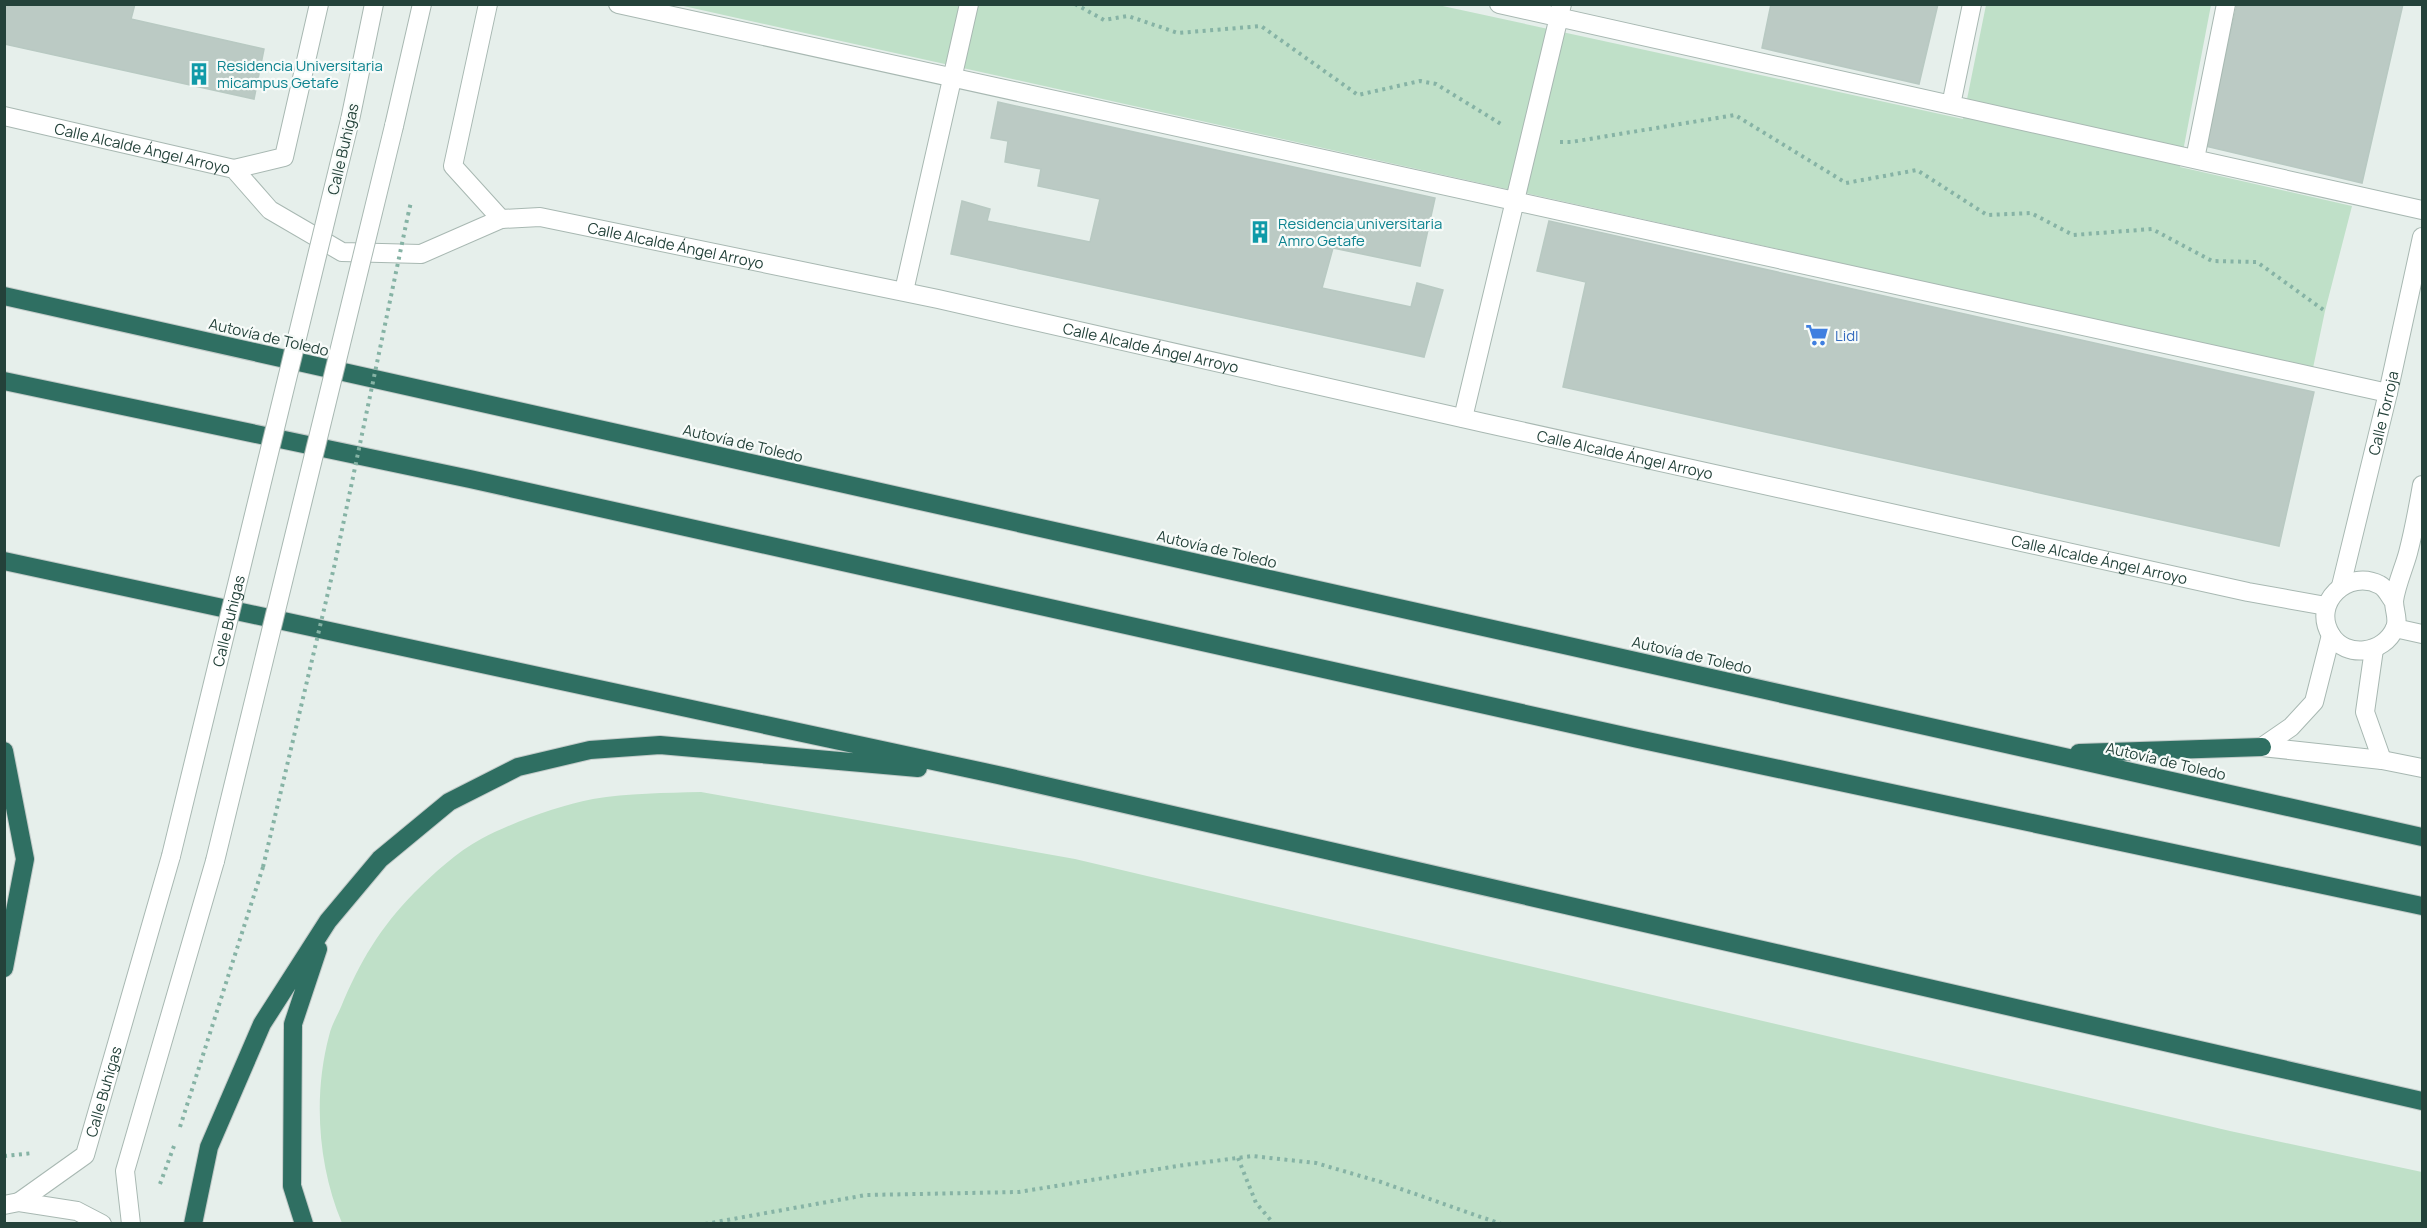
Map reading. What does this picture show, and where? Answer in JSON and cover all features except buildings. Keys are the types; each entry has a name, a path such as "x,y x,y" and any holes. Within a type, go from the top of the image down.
{"highway":[{"name":"Autovía de Toledo","path":"4,296 2422,837"},
{"path":"4,381 470,479 1650,742 2422,906"},
{"path":"4,561 998,776 2422,1101"},
{"path":"193,1224 209,1147 262,1024 328,921 380,859 449,802 518,767 590,750 660,745 998,776"},
{"path":"2054,754 2262,747"},
{"path":"4,751 25,859 4,968"},
{"path":"304,1224 292,1186 293,1024 328,921"}],"street":[{"path":"234,169 284,157 320,4"},
{"name":"Calle Buhigas","path":"12,1204 85,1155 171,856 350,120 374,4"},
{"path":"131,1224 125,1171 215,861 422,4"},
{"path":"488,4 453,166 501,219"},
{"path":"618,4 2388,393"},
{"path":"904,291 969,4"},
{"path":"1499,4 1561,11 1951,105 2422,210"},
{"path":"1951,105 1972,4"},
{"path":"2195,159 2226,4"},
{"path":"1463,418 1561,11"},
{"name":"Calle Alcalde Ángel Arroyo","path":"4,116 234,169 270,210 342,252 421,254 501,219 540,217 904,291 1463,418 2248,591 2326,606"},
{"name":"Calle Torroja","path":"2341,586 2388,393 2422,237"},
{"path":"2394,602 2408,553 2422,485"},
{"path":"2361,579 2382,585 2394,602 2397,615 2395,628 2386,641 2374,649 2358,651 2343,646 2331,635 2326,621 2326,606 2332,594 2341,586 2361,579"},
{"path":"2395,628 2422,634"},
{"path":"2262,747 2291,727 2314,702 2331,635"},
{"path":"2374,649 2365,712 2382,760"},
{"path":"2262,747 2382,760 2422,768"},
{"path":"12,1204 78,1210 102,1224"}],"path":[{"path":"1076,4 1104,20 1128,16 1178,33 1261,26 1358,95 1420,81 1436,84 1530,141 1571,142 1735,115 1846,183 1917,170 1987,215 2031,213 2073,235 2152,229 2212,261 2257,262 2325,311"},
{"path":"159,1188 263,867 335,563 408,215"},
{"path":"705,1224 866,1195 1019,1192 1252,1156 1316,1163 1381,1182 1501,1224"},
{"path":"1238,1158 1256,1203 1274,1224"}],"green space":[{"path":"679,5 1438,5 1963,119 1986,5 2211,5 2180,167 2352,206 2313,368"},
{"path":"701,792 1075,859 2230,1131 2422,1172 2422,1223 342,1223 328,1178 320,1131 324,1059 331,1029 356,975 372,946 391,919 422,885 472,844 521,821 593,799 633,794"}],"place":[{"name":"Residencia Universitaria micampus Getafe","path":"199,74"},
{"name":"Residencia universitaria Amro Getafe","path":"1260,232"},
{"name":"Lidl","path":"1817,335"}]}
